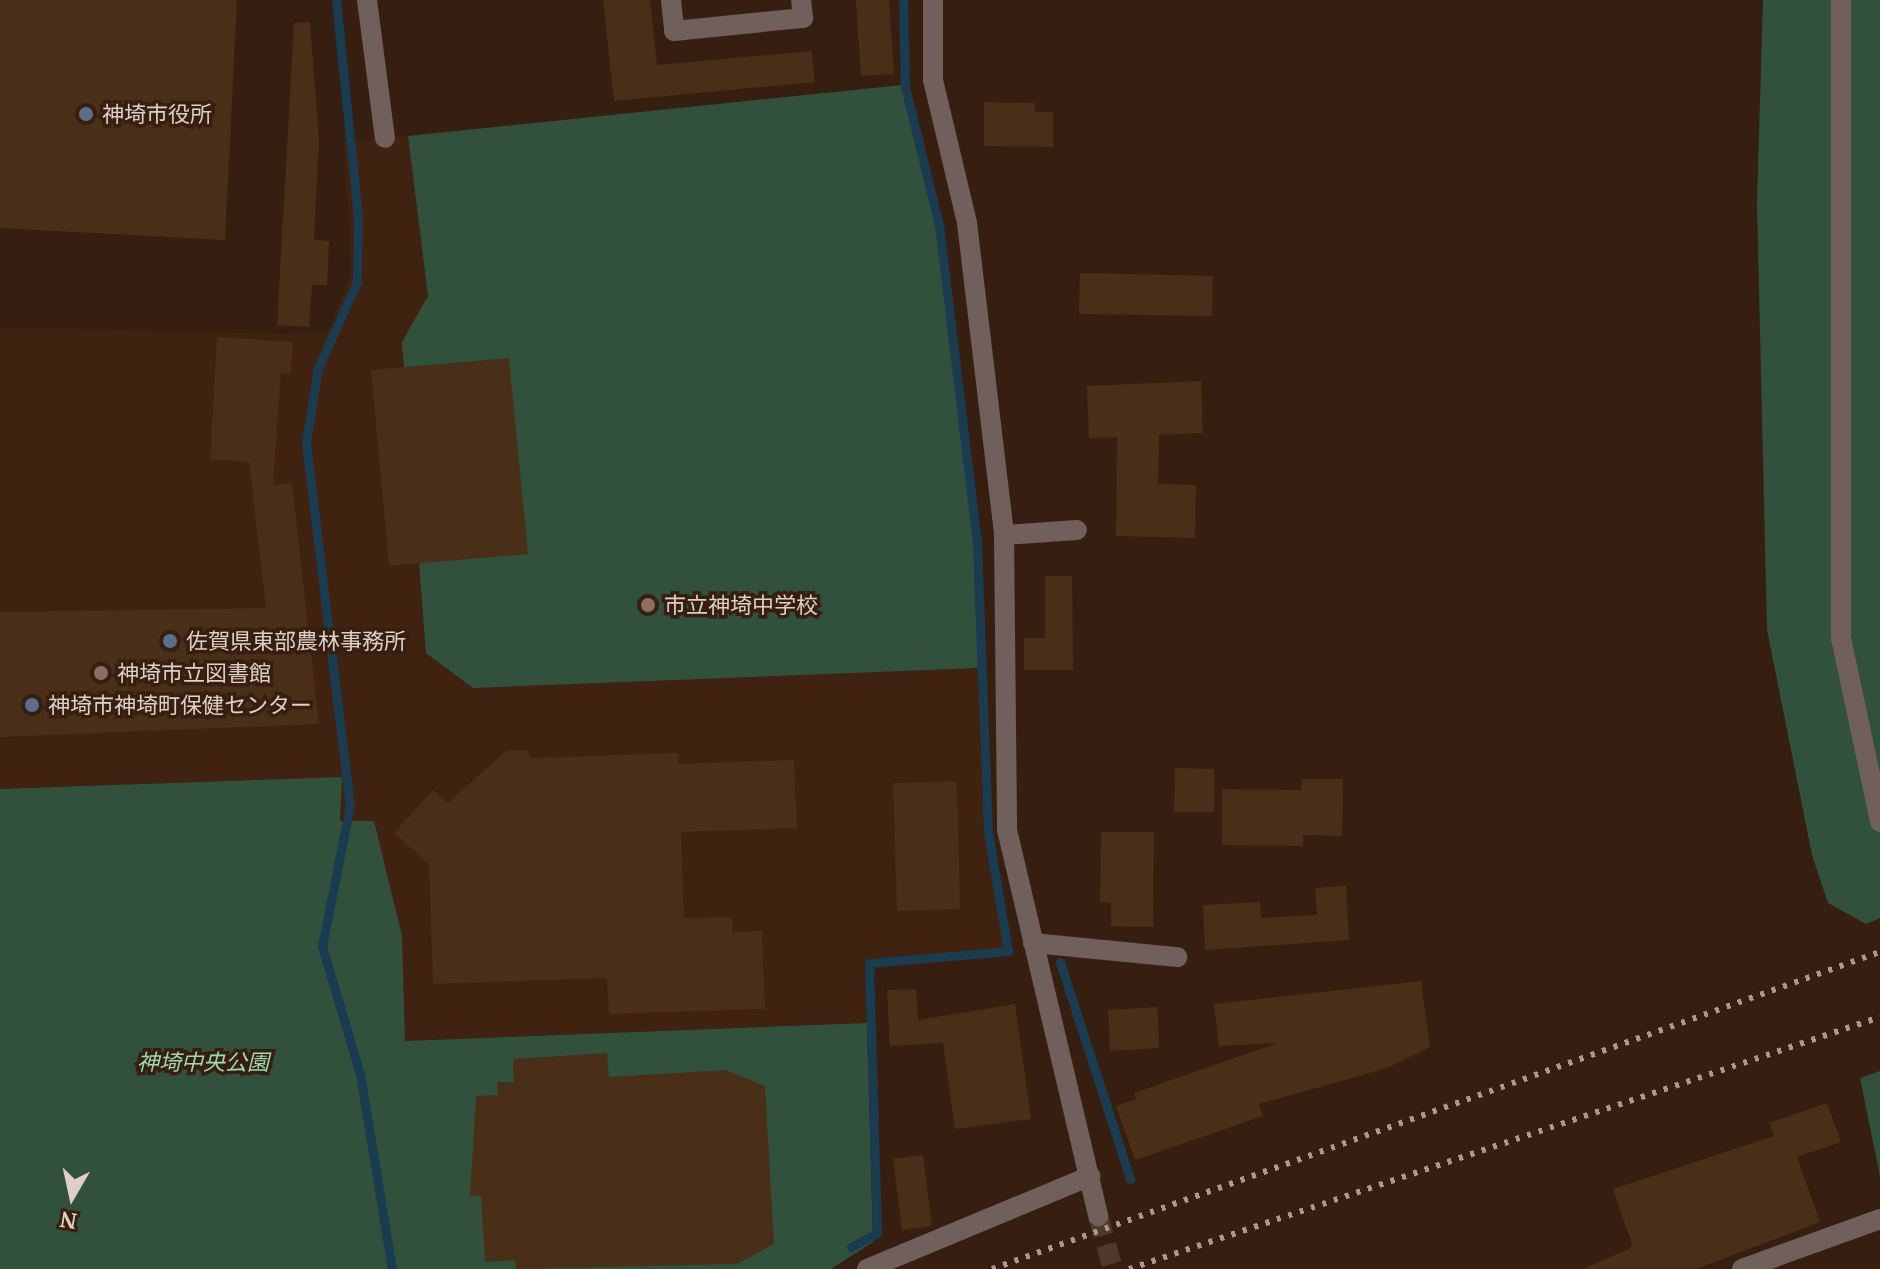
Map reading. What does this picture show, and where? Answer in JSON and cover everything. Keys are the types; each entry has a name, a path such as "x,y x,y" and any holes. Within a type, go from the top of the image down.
{"street":[{"path":"367,0 385,138"},
{"path":"671,0 674,31 803,18 801,0"},
{"path":"933,0 933,80 967,223 1004,535 1007,830 1098,1216"},
{"path":"1841,0 1841,638 1880,822"},
{"path":"1004,535 1077,530"},
{"path":"1033,943 1177,957"},
{"path":"867,1269 1090,1176"},
{"path":"1742,1269 1795,1259 1880,1219"}],"shaded area":[{"name":"市立神埼中学校","path":"902,85 936,223 974,542 984,833 1005,953 867,966 867,1023 405,1041 402,936 340,821 341,777 0,789 0,327 327,335 351,274 344,142"}],"green space":[{"path":"1763,0 1880,0 1880,918 1866,924 1828,903 1812,855 1767,630 1757,202"},
{"path":"902,85 936,223 974,542 978,668 473,688 426,653 402,342 428,296 408,136"},
{"name":"神埼中央公園","path":"342,777 340,821 374,821 402,936 405,1041 867,1023 873,1242 831,1269 0,1269 0,789"},
{"path":"1880,1071 1880,1176 1860,1078"}],"building":[{"path":"0,0 237,0 225,240 0,228"},
{"path":"603,0 650,0 657,65 812,51 814,82 614,101"},
{"path":"856,0 889,0 894,74 861,76"},
{"path":"310,22 319,140 314,240 329,241 327,285 312,285 309,327 277,325 294,23"},
{"path":"984,102 1035,103 1035,112 1053,112 1053,147 984,146"},
{"path":"1080,273 1213,276 1212,316 1079,314"},
{"path":"217,337 293,342 291,374 281,373 273,485 292,483 319,724 0,737 0,612 266,608 249,462 210,459"},
{"path":"509,358 528,554 389,566 371,370"},
{"path":"1201,381 1203,433 1159,435 1158,484 1196,485 1195,538 1116,536 1117,437 1089,438 1087,386"},
{"path":"1045,576 1072,576 1073,670 1024,670 1024,638 1045,638"},
{"path":"507,750 529,750 529,758 678,753 678,764 794,760 797,828 681,832 684,918 732,917 733,932 762,931 765,1009 609,1014 607,978 433,984 429,864 394,833 433,790 448,803"},
{"path":"1175,768 1214,769 1214,812 1174,812"},
{"path":"1302,779 1343,779 1342,836 1303,835 1303,846 1222,845 1222,789 1301,790"},
{"path":"957,781 960,909 897,911 893,783"},
{"path":"1101,832 1154,832 1153,927 1111,926 1111,903 1100,902"},
{"path":"1346,886 1349,940 1205,950 1203,905 1260,902 1261,918 1317,915 1315,888"},
{"path":"1421,981 1430,1047 1387,1068 1259,1104 1263,1116 1135,1160 1116,1106 1136,1099 1134,1093 1278,1043 1219,1046 1214,1004"},
{"path":"916,989 918,1020 1015,1004 1031,1119 955,1129 943,1043 890,1046 887,990"},
{"path":"1157,1007 1159,1048 1110,1051 1108,1010"},
{"path":"607,1053 609,1077 726,1070 765,1086 774,1244 737,1264 516,1269 515,1260 485,1262 481,1196 470,1196 476,1096 498,1095 497,1082 514,1082 513,1059"},
{"path":"1827,1103 1841,1142 1797,1157 1820,1222 1696,1269 1583,1269 1633,1247 1613,1189 1774,1136 1769,1123"},
{"path":"923,1155 932,1226 902,1230 893,1159"}],"waterway":[{"path":"336,0 358,216 357,282 318,368 306,443 350,805 322,946 360,1074 392,1269"},
{"path":"851,1247 877,1233 869,963 1008,951 988,832 977,543 939,225 905,87 903,0"},
{"path":"1060,962 1130,1179"}],"tunnel":[{"path":"1098,1216 1113,1269"}],"railway":[{"path":"992,1269 1880,952"},
{"path":"1129,1269 1880,1017"}],"place":[{"name":"神埼市役所","path":"86,114"},
{"name":"市立神埼中学校","path":"648,605"},
{"name":"佐賀県東部農林事務所","path":"170,641"},
{"name":"神埼市立図書館","path":"101,673"},
{"name":"神埼市神埼町保健センター","path":"32,705"}]}
